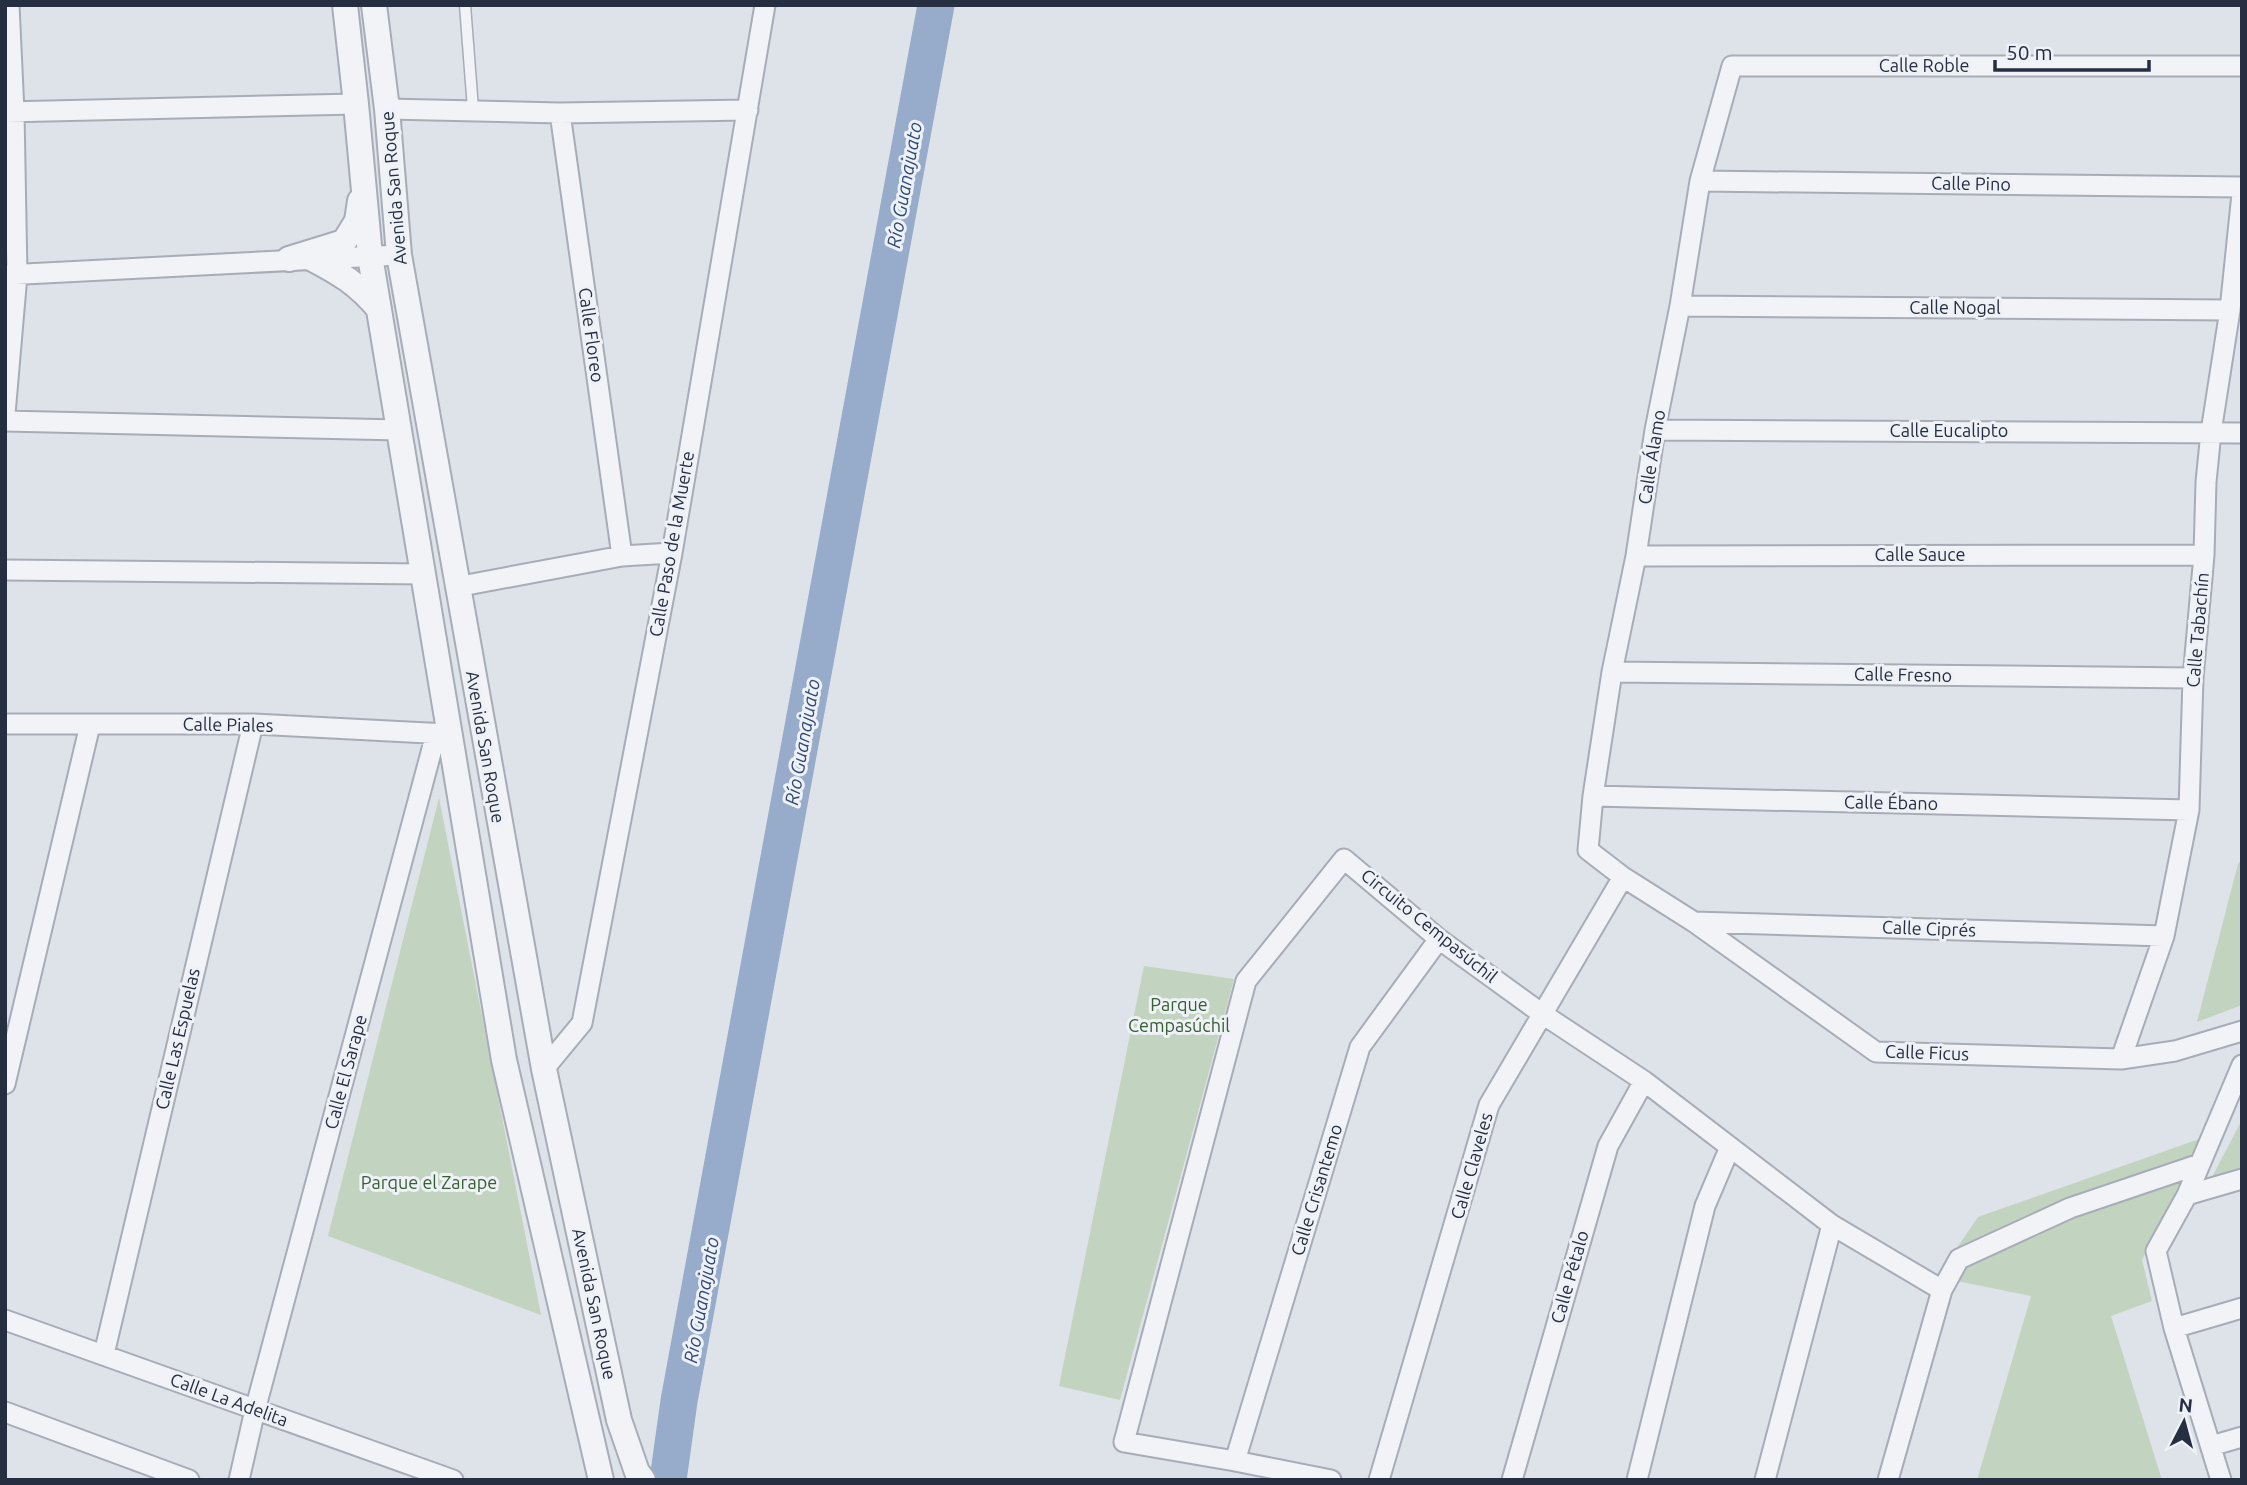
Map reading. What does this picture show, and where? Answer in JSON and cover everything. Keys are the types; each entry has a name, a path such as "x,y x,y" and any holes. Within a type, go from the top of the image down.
{"street":[{"path":"5,414 11,275 9,5"},
{"name":"Avenida San Roque","path":"345,5 370,256 425,574 444,734 504,1060 601,1480"},
{"name":"Avenida San Roque","path":"374,5 387,109 399,255 456,587 544,1069 619,1420 642,1480"},
{"name":"Calle Paso de la Muerte","path":"544,1069 582,1023 672,553 765,5"},
{"name":"Calle Roble","path":"1732,66 2242,66"},
{"name":"Calle Álamo","path":"1588,850 1593,796 1612,672 1636,555 1655,430 1680,306 1700,181 1732,66"},
{"path":"10,112 356,104"},
{"path":"387,109 560,113 748,110"},
{"name":"Calle Floreo","path":"560,113 622,556"},
{"name":"Calle Pino","path":"1700,181 2242,187"},
{"path":"300,259 344,242 357,221 363,183"},
{"name":"Calle Tabachín","path":"2121,1059 2164,936 2189,810 2193,678 2204,555 2206,482 2230,310 2242,194"},
{"path":"11,275 399,255"},
{"path":"300,259 342,274 363,290 379,309"},
{"name":"Calle Nogal","path":"1680,306 2230,310"},
{"path":"5,421 400,430"},
{"name":"Calle Eucalipto","path":"1655,430 2242,433"},
{"path":"456,587 622,556 672,553"},
{"name":"Calle Sauce","path":"1636,555 2204,555"},
{"path":"5,570 425,574"},
{"name":"Calle Fresno","path":"1612,672 2193,678"},
{"name":"Calle Piales","path":"5,724 253,724 444,734"},
{"name":"Calle Las Espuelas","path":"104,1354 253,724"},
{"path":"5,1084 90,725"},
{"name":"Calle El Sarape","path":"239,1480 255,1410 444,734"},
{"name":"Calle Ébano","path":"1593,796 2189,810"},
{"name":"Calle Ficus","path":"1588,850 1876,1052 2121,1059 2175,1051 2242,1031"},
{"name":"Circuito Cempasúchil","path":"1331,1480 1124,1443 1246,981 1345,859 1439,939 1541,1013 1644,1081 1832,1225 1941,1290"},
{"name":"Calle Claveles","path":"1379,1480 1489,1104 1623,877"},
{"name":"Calle Ciprés","path":"1694,922 2164,936"},
{"name":"Calle Crisantemo","path":"1235,1461 1360,1047 1439,939"},
{"path":"2221,1480 2174,1328 2156,1251 2187,1195 2242,1065"},
{"name":"Calle Pétalo","path":"1512,1480 1608,1146 1644,1081"},
{"path":"1637,1480 1706,1206 1730,1147"},
{"path":"1888,1480 1941,1290 1959,1259 2070,1208 2200,1164"},
{"path":"2187,1195 2242,1179"},
{"path":"1765,1480 1832,1225"},
{"path":"2174,1328 2242,1308"},
{"name":"Calle La Adelita","path":"5,1320 453,1480"},
{"path":"5,1412 189,1480"},
{"path":"2211,1446 2242,1437"}],"lane":[{"path":"465,5 473,109"}],"green space":[{"name":"Parque el Zarape","path":"439,798 541,1315 328,1236"},
{"path":"2242,859 2242,1005 2197,1022 2238,864"},
{"name":"Parque Cempasúchil","path":"1144,966 1234,979 1120,1400 1059,1386"},
{"path":"2242,1120 2242,1169 2212,1177"},
{"path":"2202,1138 2142,1260 2152,1301 2111,1316 2162,1480 1977,1480 2031,1296 1937,1277 1978,1217"}],"waterway":[{"name":"Río Guanajuato","path":"668,1480 679,1401 936,5"}]}
